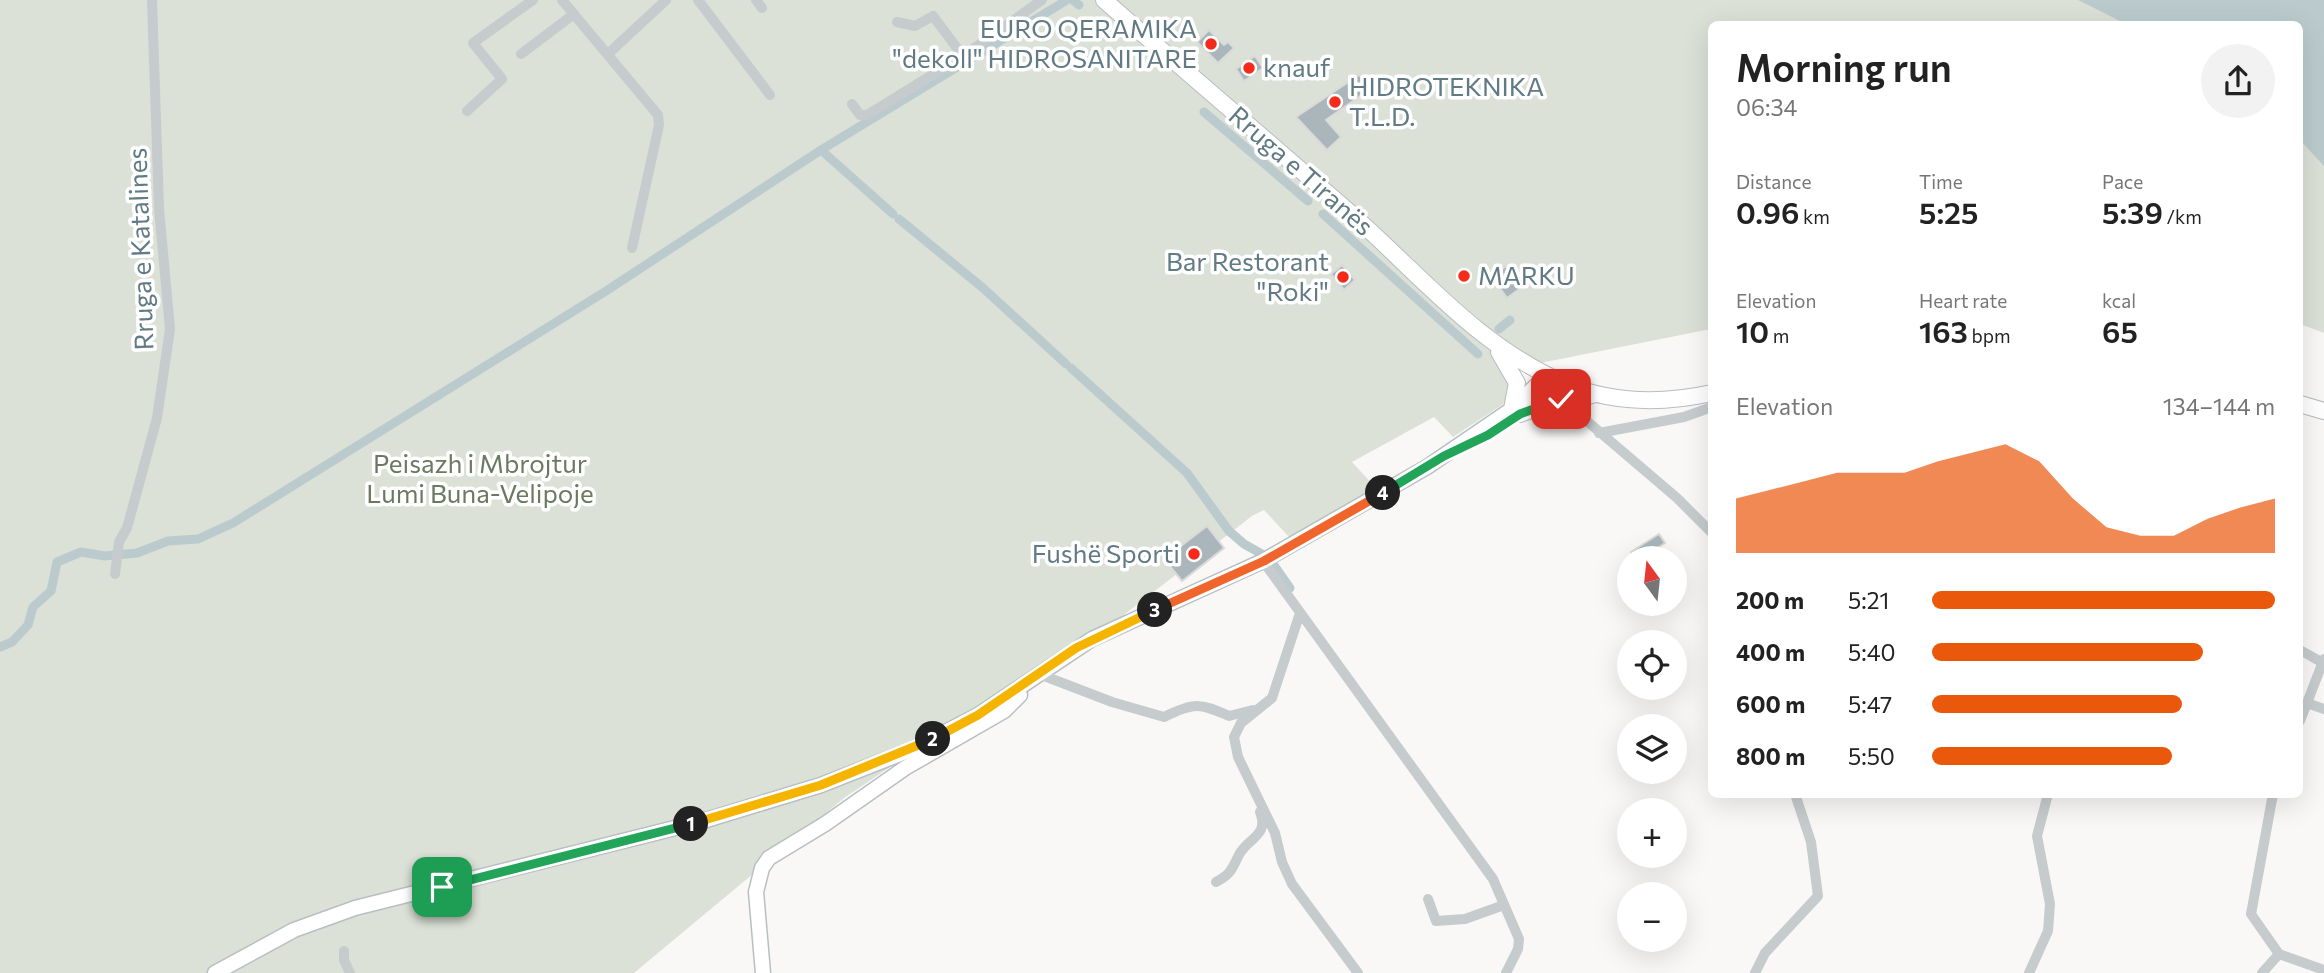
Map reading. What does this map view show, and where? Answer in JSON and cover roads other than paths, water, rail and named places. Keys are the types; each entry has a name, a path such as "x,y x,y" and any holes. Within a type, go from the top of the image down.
{"main road":[{"name":"Rruga e Tiranës","path":"1104,0 1348,211 1494,344"},
{"path":"1494,344 1550,376 1602,395 1646,402 1708,398"},
{"path":"1494,344 1516,377 1516,412"},
{"path":"215,973 243,956 321,920 778,799 889,759 959,726 1111,629 1280,552 1516,412 1550,376"},
{"path":"1516,412 1561,399 1602,395"},
{"path":"2303,405 2324,411"},
{"path":"763,973 756,892 762,868 769,858 825,824 905,768 1004,710 1021,695 1034,677"}],"street":[{"name":"Rruga e Katalines","path":"115,574 119,542 127,528 155,425 169,351 152,0"},
{"path":"467,111 502,79 473,43 533,0"},
{"path":"562,0 609,53 658,115 659,125 632,248"},
{"path":"609,53 666,0"},
{"path":"698,0 770,94"},
{"path":"852,104 860,116 867,115 963,56 1042,0"},
{"path":"522,54 574,14"},
{"path":"897,22 915,26 933,16 963,56"},
{"path":"1561,399 1677,498 1708,529"},
{"path":"1599,433 1684,416 1708,399"},
{"path":"1265,560 1300,613 1482,862 1519,939 1518,949 1506,973"},
{"path":"1300,613 1272,698 1241,723 1234,737 1238,757 1275,833 1282,862 1292,884 1358,973"},
{"path":"2303,651 2323,661 2303,714"},
{"path":"1034,677 1164,717 1186,706 1205,705 1229,716 1256,709"},
{"path":"2307,703 2324,709"},
{"path":"1216,882 1234,871 1240,853 1263,828 1256,795"},
{"path":"1755,973 1765,953 1818,896 1811,842 1796,798"},
{"path":"2029,973 2048,930 2050,904 2037,836 2047,798"},
{"path":"2272,798 2251,914 2279,954 2324,970"},
{"path":"1428,899 1436,921 1465,919 1504,905"},
{"path":"344,951 344,960 350,973"},
{"path":"2262,973 2279,954"}],"waterway":[{"path":"0,647 12,642 28,625 33,607 51,591 57,562 81,552 105,556 137,553 168,541 198,539 233,523 606,291 821,150 1067,0"},
{"path":"1073,0 1079,5"},
{"path":"1204,112 1308,201"},
{"path":"821,150 893,214"},
{"path":"1323,214 1478,354"},
{"path":"899,219 983,288 1066,364"},
{"path":"1499,329 1510,320"},
{"path":"1071,368 1187,473 1229,531 1244,544 1269,558 1290,588"}],"place":[{"name":"EURO QERAMIKA \"dekoll\" HIDROSANITARE","path":"1211,44"},
{"name":"knauf","path":"1249,68"},
{"name":"HIDROTEKNIKA T.L.D.","path":"1335,102"},
{"name":"MARKU","path":"1464,276"},
{"name":"Bar Restorant \"Roki\"","path":"1343,277"},
{"name":"Fushë Sporti","path":"1194,554"}],"park label":[{"name":"Peisazh i Mbrojtur Lumi Buna-Velipoje","path":"480,479"}]}
